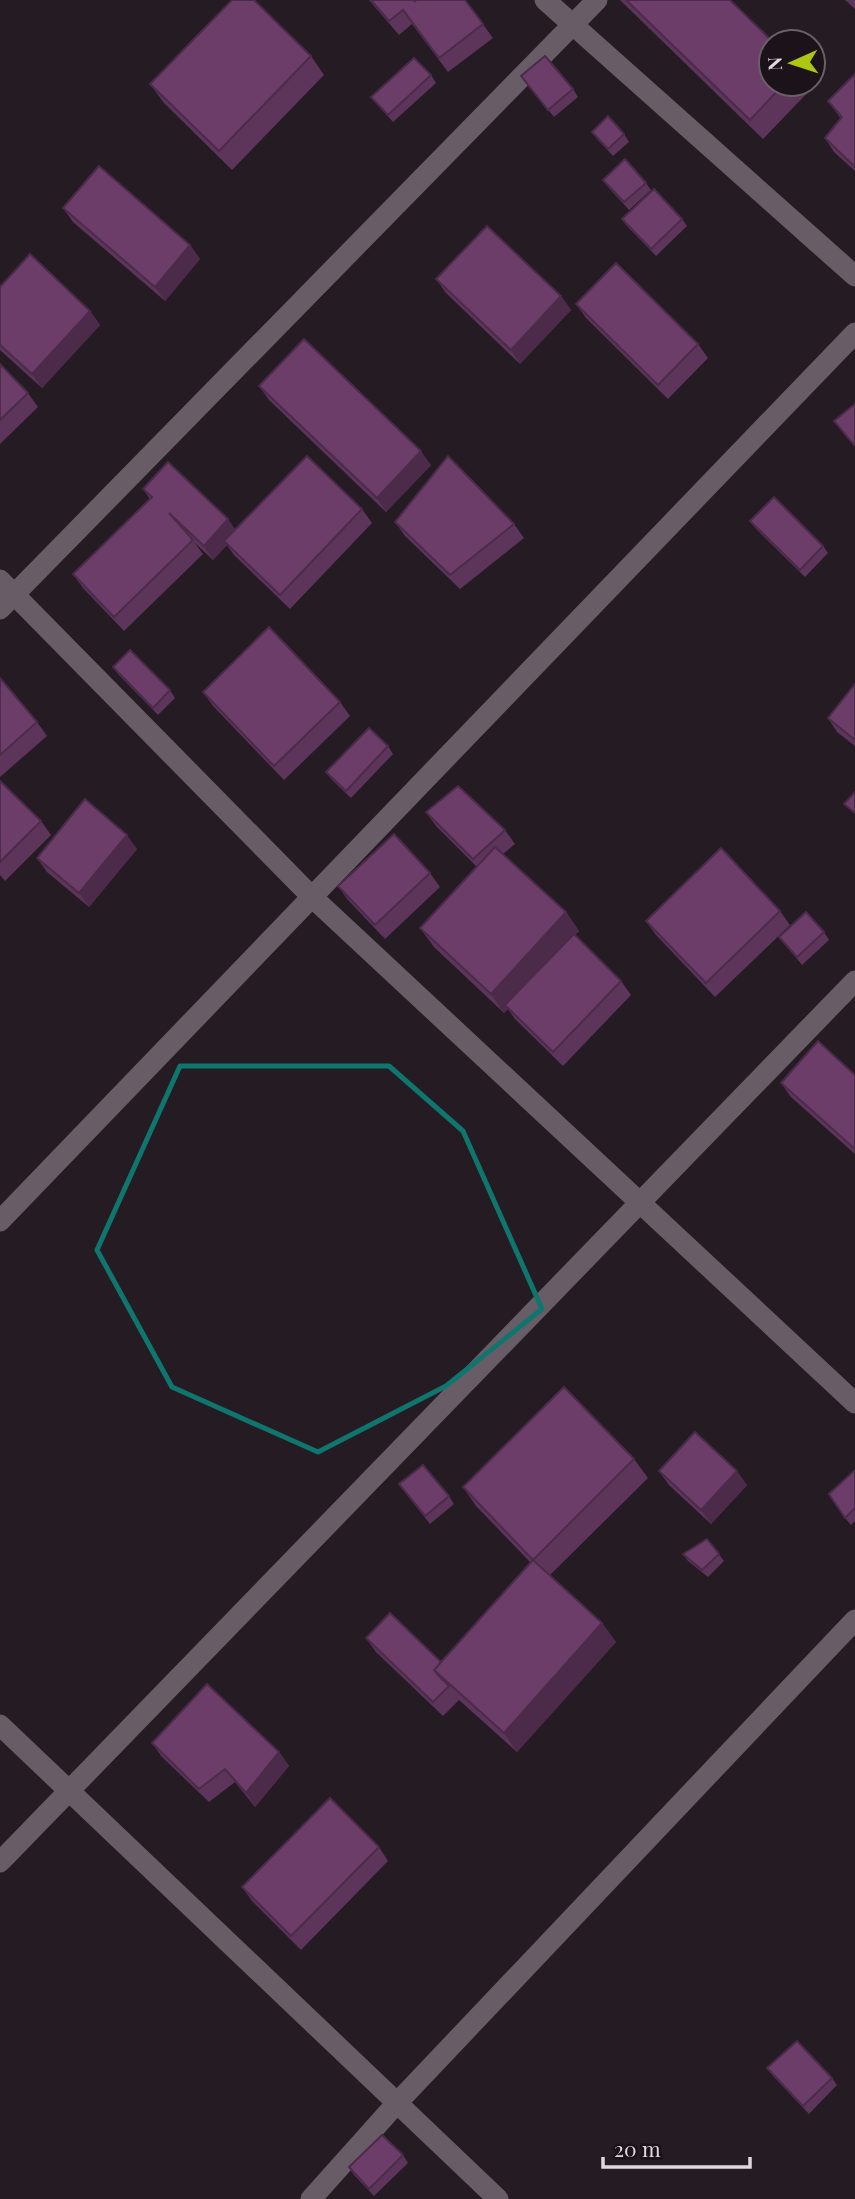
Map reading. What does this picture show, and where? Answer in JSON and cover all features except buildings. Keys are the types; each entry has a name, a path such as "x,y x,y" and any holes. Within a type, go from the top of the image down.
{"street":[{"path":"545,0 855,276"},
{"path":"597,0 5,595 312,897 855,1403"},
{"path":"0,1222 855,333"},
{"path":"0,1862 855,981"},
{"path":"311,2199 396,2104 855,1620"},
{"path":"0,1725 498,2199"}],"highlighted area":[{"path":"180,1066 389,1066 463,1131 542,1309 446,1386 318,1452 172,1387 97,1250"}]}
